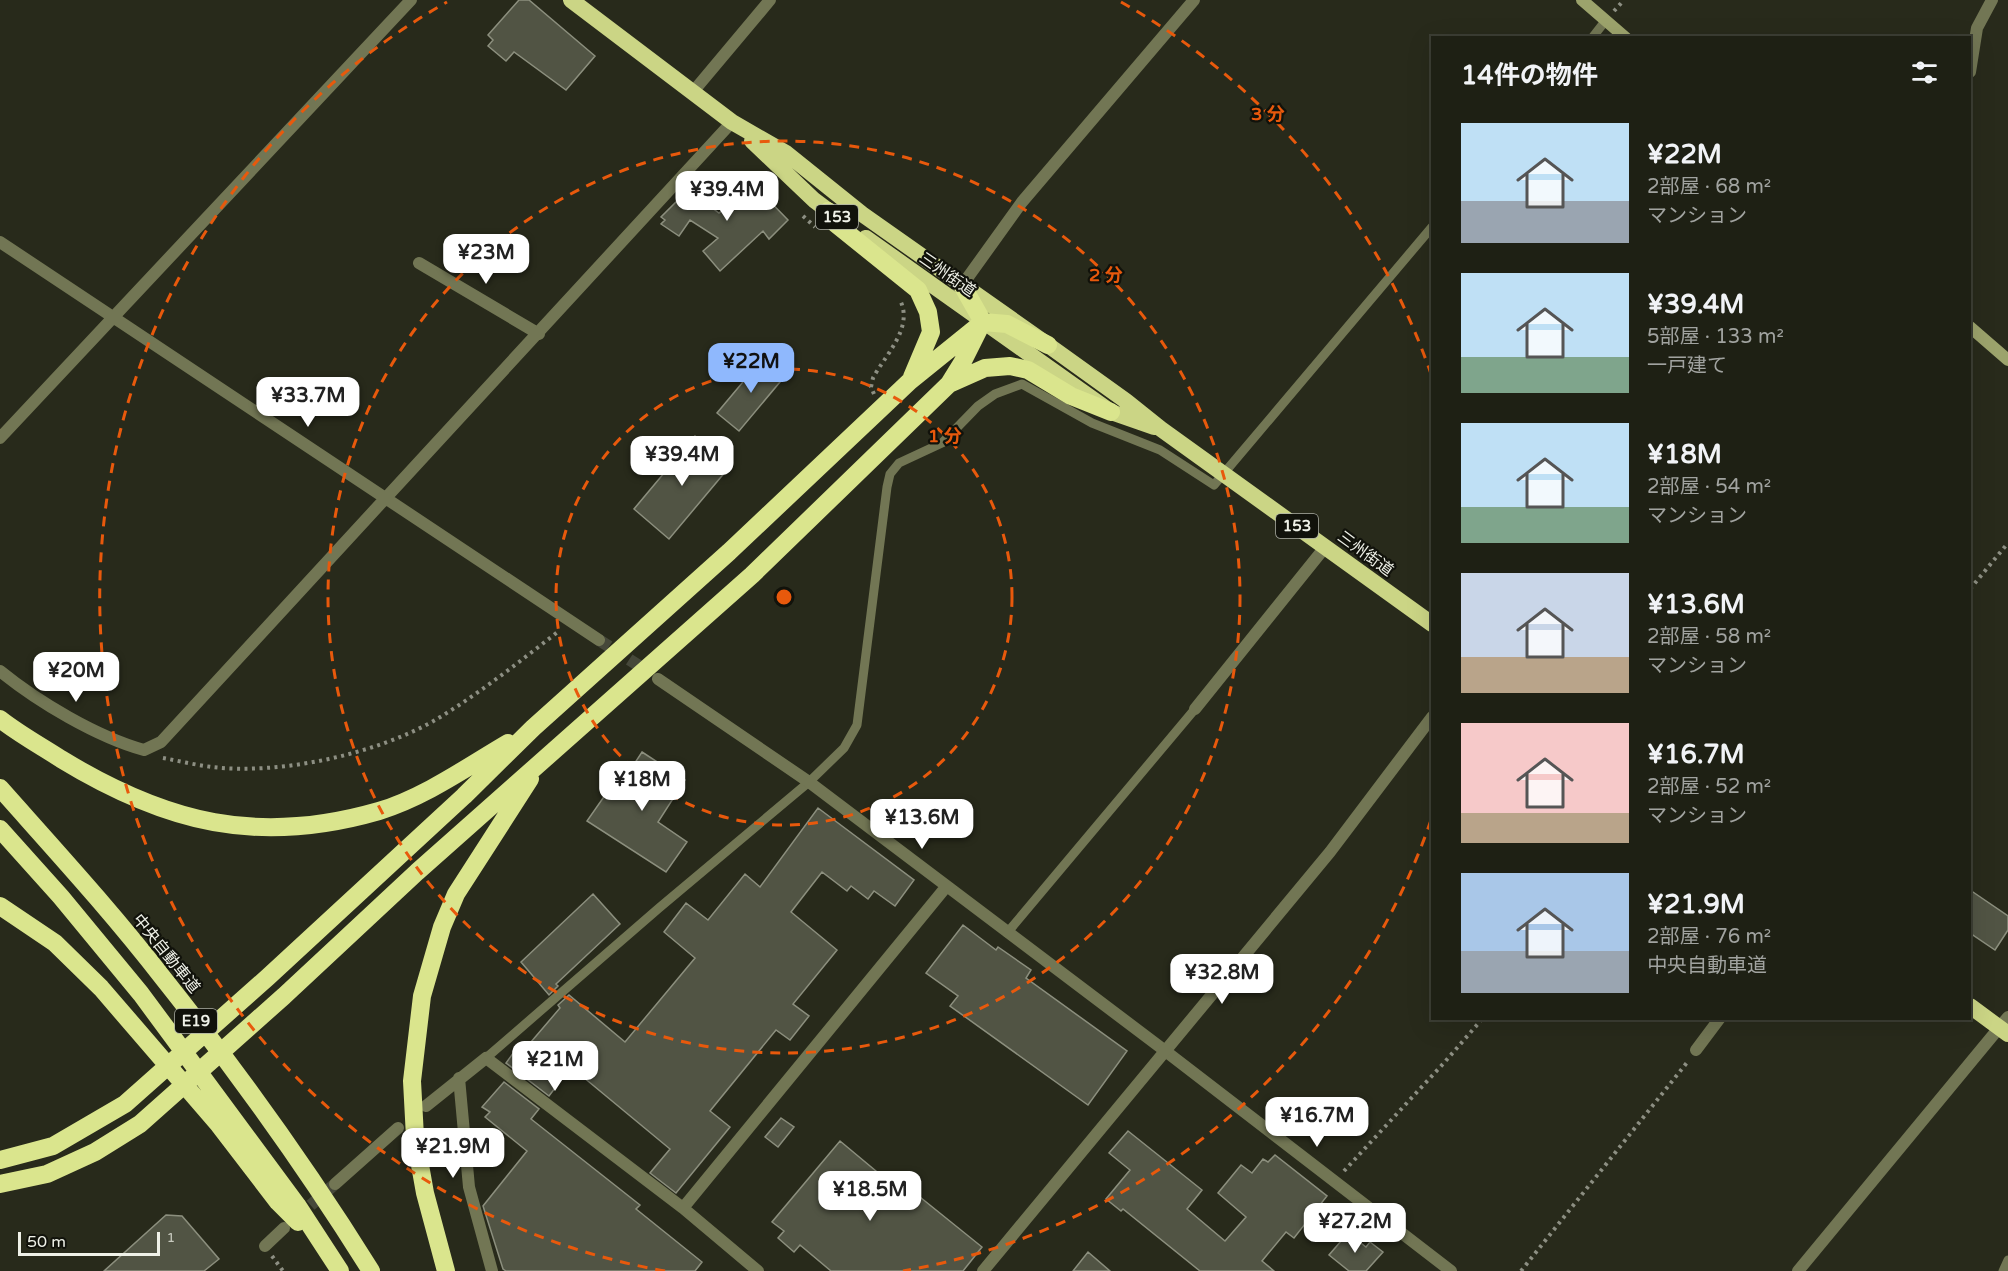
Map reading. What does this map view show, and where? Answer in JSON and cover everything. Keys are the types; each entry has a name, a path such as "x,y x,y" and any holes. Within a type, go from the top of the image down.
{"highway":[{"name":"三州街道","path":"571,0 732,122 828,211 957,292 1048,345 1431,623"},
{"name":"三州街道","path":"732,122 786,153 957,292"},
{"path":"828,211 836,224 918,290 928,312 931,332 910,381"},
{"path":"957,292 983,322"},
{"name":"三州街道","path":"983,322 1111,412 1161,429"},
{"path":"0,1184 47,1174 95,1152 140,1124 284,996 417,872 752,575 949,384 983,322"},
{"path":"0,1160 53,1146 125,1104 268,977 464,796 533,728 729,552 910,381 983,322 1007,324 1048,345"},
{"path":"949,384 985,368 1010,366 1028,370 1071,396 1111,412"},
{"path":"0,719 90,777 129,797 170,813 211,822 285,828 317,825 380,811 417,796 533,728"},
{"path":"446,1271 425,1193 415,1137 412,1081 422,996 442,927 456,894 543,760"},
{"name":"中央自動車道","path":"0,788 81,879 163,977 268,1118 371,1271"},
{"name":"E19","path":"0,829 62,897 141,994 297,1206 339,1271"},
{"path":"0,906 55,943 101,988 219,1125 278,1202 328,1253"},
{"path":"1971,1007 2005,1026"}],"main road":[{"path":"1582,0 1624,36"},
{"path":"1971,328 2008,360"}],"street":[{"path":"0,438 411,0"},
{"path":"693,93 770,0"},
{"path":"957,292 1022,202 1194,0"},
{"path":"1971,66 1977,28 1992,0"},
{"path":"0,671 78,722 127,746 144,750 161,742 732,122"},
{"path":"0,242 599,640"},
{"path":"419,262 538,334"},
{"path":"1195,709 1326,546"},
{"path":"658,679 809,782 1164,1050 1451,1271"},
{"path":"983,1271 1330,852 1431,718"},
{"path":"683,1208 946,887"},
{"path":"1696,1050 1718,1020"},
{"path":"1798,1271 2005,1026"},
{"path":"426,1106 486,1058 683,1208 758,1271"},
{"path":"459,1078 469,1187 492,1271"},
{"path":"335,1184 398,1128"},
{"path":"265,1246 284,1228"}],"lane":[{"path":"1594,36 1606,21"},
{"path":"486,1058 809,782 844,748 857,725 888,480 899,463 942,443 978,406 995,394 1023,384 1092,423 1160,450 1214,485 1431,228"},
{"path":"1007,933 1195,709"},
{"path":"2003,1271 2008,1260"}],"path":[{"path":"874,395 871,387 873,378 903,327 902,303"},
{"path":"1971,588 2008,543"},
{"path":"144,750 155,757 214,768 276,768 331,759 375,746 407,735 436,720 489,686 571,622"},
{"path":"1335,1181 1481,1020"},
{"path":"1521,1271 1696,1050"}],"building":[{"path":"519,0 529,0 595,56 566,90 514,52 506,61 488,46 493,40 488,35"},
{"path":"753,184 788,220 769,239 763,231 720,271 703,251 718,238 690,220 679,236 661,224 665,220 661,217 688,190 719,213"},
{"path":"763,358 785,376 739,431 717,413"},
{"path":"695,436 731,465 669,539 634,509"},
{"path":"642,752 685,780 658,822 687,842 666,872 587,821 610,788 616,792"},
{"path":"818,808 914,880 895,906 874,891 868,899 851,886 847,891 822,872 791,912 837,950 793,1004 809,1016 790,1040 776,1030 710,1111 730,1127 676,1193 650,1173 670,1149 571,1067 549,1096 506,1063 519,1045 525,1049 560,1008 558,1005 569,995 625,1042 695,958 664,932 686,903 708,920 745,874 760,887"},
{"path":"1971,891 2008,916 2008,930 1995,950 1971,934"},
{"path":"593,894 620,924 556,984 558,986 549,995 521,962"},
{"path":"963,925 996,950 998,947 1031,970 1026,978 1127,1051 1088,1105 950,1006 958,996 926,973"},
{"path":"504,1082 539,1109 531,1119 640,1205 636,1209 702,1262 695,1271 506,1271 503,1269 483,1206 527,1151 485,1117 490,1112 482,1107"},
{"path":"781,1118 794,1127 778,1147 765,1137"},
{"path":"1128,1131 1202,1190 1187,1209 1225,1241 1246,1217 1218,1193 1241,1165 1252,1173 1263,1159 1268,1162 1275,1155 1327,1196 1294,1238 1286,1232 1262,1261 1274,1271 1200,1271 1123,1209 1121,1211 1106,1199 1130,1170 1109,1153"},
{"path":"840,1141 900,1191 905,1185 982,1247 963,1271 831,1271 800,1245 794,1252 778,1238 784,1231 772,1222"},
{"path":"166,1215 182,1216 219,1259 204,1271 104,1271"},
{"path":"1348,1233 1366,1247 1370,1242 1383,1252 1366,1271 1349,1271 1329,1255"},
{"path":"1088,1252 1110,1271 1073,1271"}],"tunnel":[{"path":"599,640 650,673"},
{"path":"297,1217 335,1184"}]}
